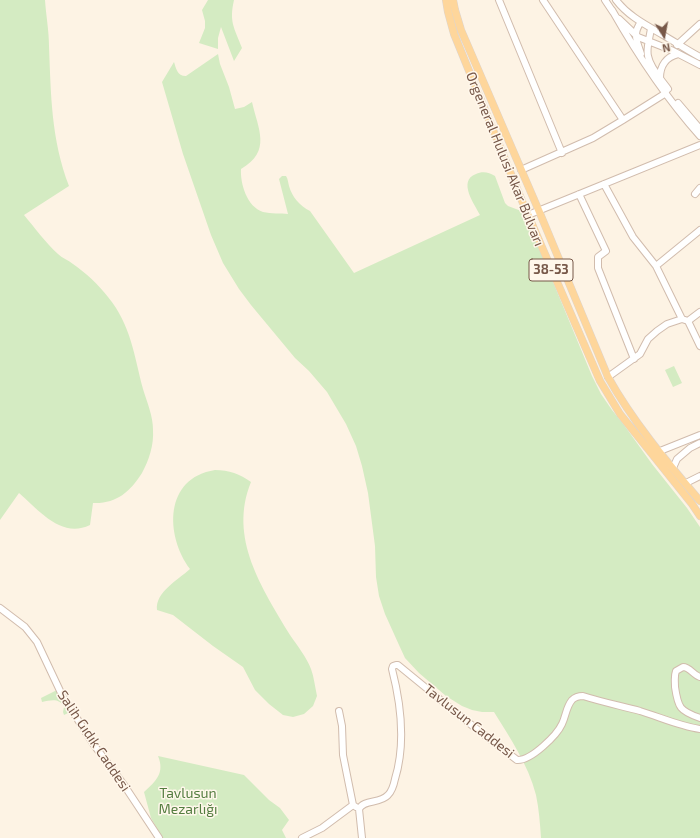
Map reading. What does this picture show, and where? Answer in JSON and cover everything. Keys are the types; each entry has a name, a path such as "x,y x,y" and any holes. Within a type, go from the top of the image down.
{"main road":[{"name":"Orgeneral Hulusi Akar Bulvarı","path":"446,0 454,34 528,216 604,388 620,414 700,516"},
{"name":"Orgeneral Hulusi Akar Bulvarı","path":"453,0 454,10 461,30 539,211 608,377 621,400 700,501"}],"street":[{"path":"499,0 562,153"},
{"path":"543,0 624,120"},
{"path":"605,0 642,60 685,119 700,136"},
{"path":"616,0 624,10 641,22 677,45 700,57"},
{"path":"612,10 638,37 700,65"},
{"path":"641,22 635,34 642,60"},
{"path":"677,45 700,24"},
{"path":"651,28 648,57 652,67 685,112 700,129"},
{"path":"660,78 660,70 663,63 668,58 678,54"},
{"path":"521,170 593,138 666,93"},
{"path":"528,216 578,194 700,145"},
{"path":"604,184 633,237 656,266 700,346"},
{"path":"695,194 700,188"},
{"path":"578,194 606,252 598,257 598,268 634,359"},
{"path":"656,266 700,230"},
{"path":"608,377 640,354 648,339 667,324 685,320 700,312"},
{"path":"660,451 700,435"},
{"path":"673,468 677,459 690,448 700,443"},
{"path":"686,483 700,476"},
{"name":"Salih Gıdık Caddesi","path":"0,608 25,627 37,642 62,694 94,745 128,791 159,838"},
{"name":"Tavlusun Caddesi","path":"360,807 388,796 392,790 398,769 402,753 402,744 398,694 392,669 396,664 517,760 523,760 531,756 556,734 563,722 570,703 578,696 630,708 677,724 700,729"},
{"path":"700,677 695,675 688,668 683,667 676,671 674,679 679,706 686,713 700,718"},
{"path":"339,710 342,726 343,755 353,805"},
{"path":"353,805 360,807 362,838"},
{"path":"302,838 322,828 353,805"}],"green space":[{"path":"0,0 45,0 49,35 50,82 55,134 69,186 24,215 54,250 92,279 116,308 127,329 131,341 153,425 152,447 149,458 142,473 133,486 122,496 115,499 101,503 93,503 90,525 79,528 60,526 51,521 19,493 0,520"},
{"path":"208,0 234,0 232,19 242,48 234,61 221,27 218,38 218,49 199,43 205,28 202,10"},
{"path":"218,54 235,109 244,107 252,102 259,130 260,147 257,155 251,162 241,169 243,187 249,200 257,209 263,212 288,214 279,179 282,176 286,176 290,190 294,197 303,207 310,211 354,273 480,215 469,193 468,187 468,182 471,177 478,173 486,172 495,176 505,203 508,206 524,212 592,376 601,394 700,527 700,838 541,838 538,806 533,784 518,752 494,712 482,712 462,706 446,696 419,673 405,658 385,614 379,596 376,577 375,546 368,493 356,446 346,424 327,392 309,371 295,358 251,305 223,263 211,235 183,154 162,82 174,62 179,73 186,76"},
{"path":"674,366 682,383 673,387 665,370"},
{"path":"215,470 234,473 251,482 245,503 243,523 246,543 251,562 259,581 311,669 317,696 313,706 304,714 293,717 283,715 255,690 243,667 173,615 157,610 157,604 163,592 190,569 176,540 173,525 174,510 178,496 186,484 198,475"},
{"path":"57,690 70,712 64,715 64,707 60,702 52,700 42,702 41,698"},
{"name":"Tavlusun Mezarlığı","path":"158,756 244,775 269,800 280,808 289,820 282,830 286,838 161,838 162,837 151,818 144,792 156,780 160,772 160,762"}]}
